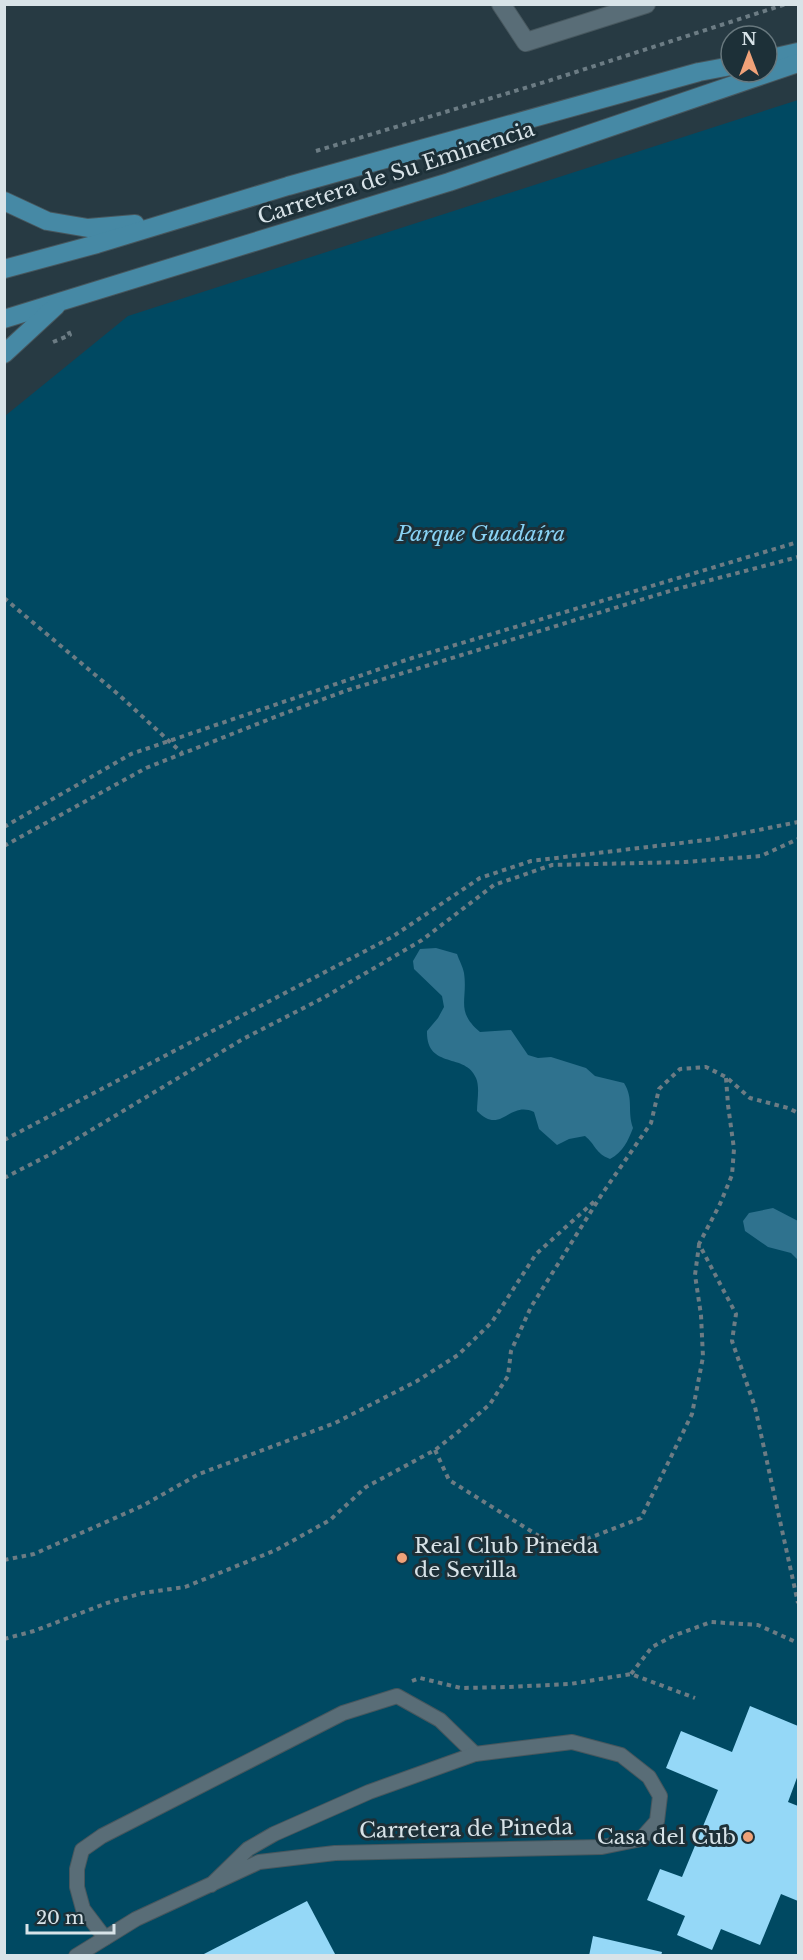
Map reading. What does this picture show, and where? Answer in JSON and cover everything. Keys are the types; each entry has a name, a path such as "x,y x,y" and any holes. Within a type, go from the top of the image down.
{"main road":[{"path":"779,56 798,52"},
{"name":"Carretera de Su Eminencia","path":"4,319 449,182 798,63"},
{"name":"Carretera de Su Eminencia","path":"4,269 288,186 719,68"},
{"path":"4,201 47,221 88,228 170,222"},
{"path":"4,354 59,302"}],"street":[{"path":"501,4 526,42 646,4"}],"lane":[{"path":"105,1938 83,1909 77,1887 77,1869 82,1850 102,1836 343,1713 397,1696 440,1720 475,1754"},
{"name":"Carretera de Pineda","path":"76,1956 136,1919 211,1885 259,1862 335,1853 602,1847 641,1839 657,1821 660,1796 649,1777 621,1755 572,1742 475,1754 369,1792 274,1834 248,1849 211,1885"}],"path":[{"path":"310,153 548,81 786,4"},
{"path":"4,827 131,754 412,658 798,542"},
{"path":"4,846 146,768 348,690 673,590 798,556"},
{"path":"4,598 183,753"},
{"path":"4,1140 392,937 480,878 531,861 714,839 798,822"},
{"path":"4,1178 53,1153 243,1039 323,998 422,940 494,885 552,865 685,862 761,856 798,839"},
{"path":"4,1639 34,1631 107,1603 143,1593 185,1587 276,1550 330,1520 366,1487 435,1450 490,1404 508,1376 511,1351 531,1307 602,1194 651,1123 659,1089 680,1069 706,1067 726,1077 750,1098 798,1113"},
{"path":"435,1450 449,1480 550,1543 584,1540 641,1518 692,1414 703,1357 701,1315 695,1275 699,1244 732,1175 734,1149 726,1077"},
{"path":"4,1560 34,1554 142,1506 199,1474 335,1423 417,1381 458,1355 492,1322 536,1254 602,1194"},
{"path":"699,1244 736,1314 732,1341 755,1407 798,1602"},
{"path":"631,1674 652,1647 711,1622 758,1625 798,1642"},
{"path":"397,1696 409,1683 420,1678 461,1688 473,1688 570,1684 631,1674 695,1698"}],"green space":[{"name":"Parque Guadaíra","path":"798,100 798,1955 5,1956 5,416 128,316"}],"shaded area":[{"path":"436,948 457,954 464,973 465,1011 472,1025 480,1032 511,1030 528,1055 538,1058 551,1057 586,1068 595,1076 624,1083 629,1094 633,1128 622,1150 610,1159 598,1151 585,1136 569,1139 557,1145 539,1129 534,1112 518,1110 493,1120 485,1118 477,1111 478,1086 471,1070 439,1056 428,1043 427,1031 444,1007 442,996 414,969 413,961 420,949"},
{"path":"773,1208 798,1221 798,1260 791,1253 768,1247 745,1231 743,1221 749,1213"}],"building":[{"name":"Casa del Cub","path":"750,1706 798,1726 798,1775 788,1802 798,1806 798,1901 781,1894 760,1945 721,1929 712,1950 677,1935 685,1916 647,1900 660,1869 682,1877 718,1790 666,1768 681,1731 732,1752"},
{"path":"307,1901 335,1954 332,1956 200,1956"},
{"path":"593,1936 662,1952 661,1956 589,1956"}],"place":[{"name":"Real Club Pineda de Sevilla","path":"402,1558"},
{"name":"Casa del Cub","path":"748,1837"}]}
